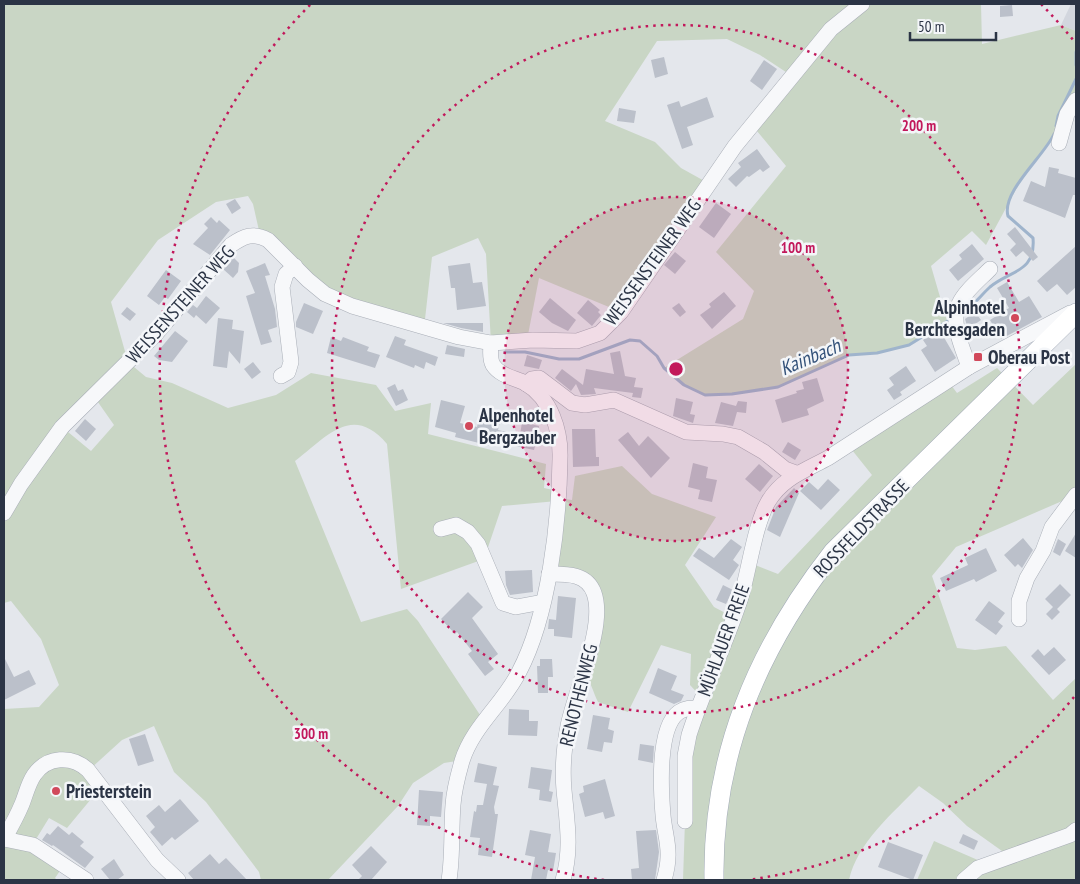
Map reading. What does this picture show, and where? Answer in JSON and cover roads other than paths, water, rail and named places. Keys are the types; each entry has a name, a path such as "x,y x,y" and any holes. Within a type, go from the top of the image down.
{"main road":[{"name":"ROSSFELDSTRASSE","path":"714,880 713,851 719,790 732,737 748,690 778,630 809,583 834,552 1076,312"}],"street":[{"name":"WEISSENSTEINER WEG","path":"4,513 21,484 62,427 155,334 231,245 247,236 260,235 274,245 316,288 352,306 459,337 491,343 533,340 577,341 600,333 611,324 735,146 830,29 862,4"},
{"path":"1059,143 1067,114 1076,100"},
{"path":"281,376 288,372 290,362 282,287 286,274 295,266"},
{"path":"969,367 956,317 959,303 990,269"},
{"name":"MÜHLAUER FREIE","path":"686,820 685,756 698,708 719,659 741,596 763,512 777,490 796,473 804,472 828,458 969,367 1076,312"},
{"path":"449,880 452,860 453,804 463,760 475,733 519,672 543,602 549,574 558,501 559,439 554,421 545,402 526,384 498,371 493,366 490,359 491,343"},
{"path":"526,384 532,379 539,378 565,399 579,405 614,400 686,432 723,434 738,437 764,452 785,469 796,473"},
{"path":"1019,619 1019,601 1027,578 1043,551 1052,527 1076,495"},
{"path":"441,529 456,525 473,537 503,603 516,608 543,602"},
{"name":"RENOTHENWEG","path":"549,574 573,574 587,582 594,592 596,604 592,643 568,723 564,749 564,788 569,846 563,880"},
{"path":"664,880 668,856 663,815 662,771 666,732 670,722 678,713 684,709 698,708"},
{"path":"86,880 33,844 4,839 17,816 34,774 41,767 58,759 74,760 88,770 145,845 178,880"},
{"path":"964,880 978,868 1070,835 1076,830"}],"waterway":[{"name":"Kainbach","path":"1076,52 1076,65"},
{"name":"Kainbach","path":"1056,126 1058,116 1076,79"},
{"name":"Kainbach","path":"961,313 973,305 998,281 1020,269 1030,258 1033,249 1033,238 1008,216 1008,206 1017,185 1054,134"},
{"name":"Kainbach","path":"505,352 525,352 559,359 579,359 630,340 640,341 657,356 664,368 684,385 705,395 732,394 778,387 849,355 877,353 909,345 951,319"}],"place":[{"name":"Alpinhotel Berchtesgaden","path":"1015,318"},
{"name":"Oberau Post","path":"978,357"},
{"name":"Alpenhotel Bergzauber","path":"469,426"},
{"name":"Priesterstein","path":"56,791"}]}
